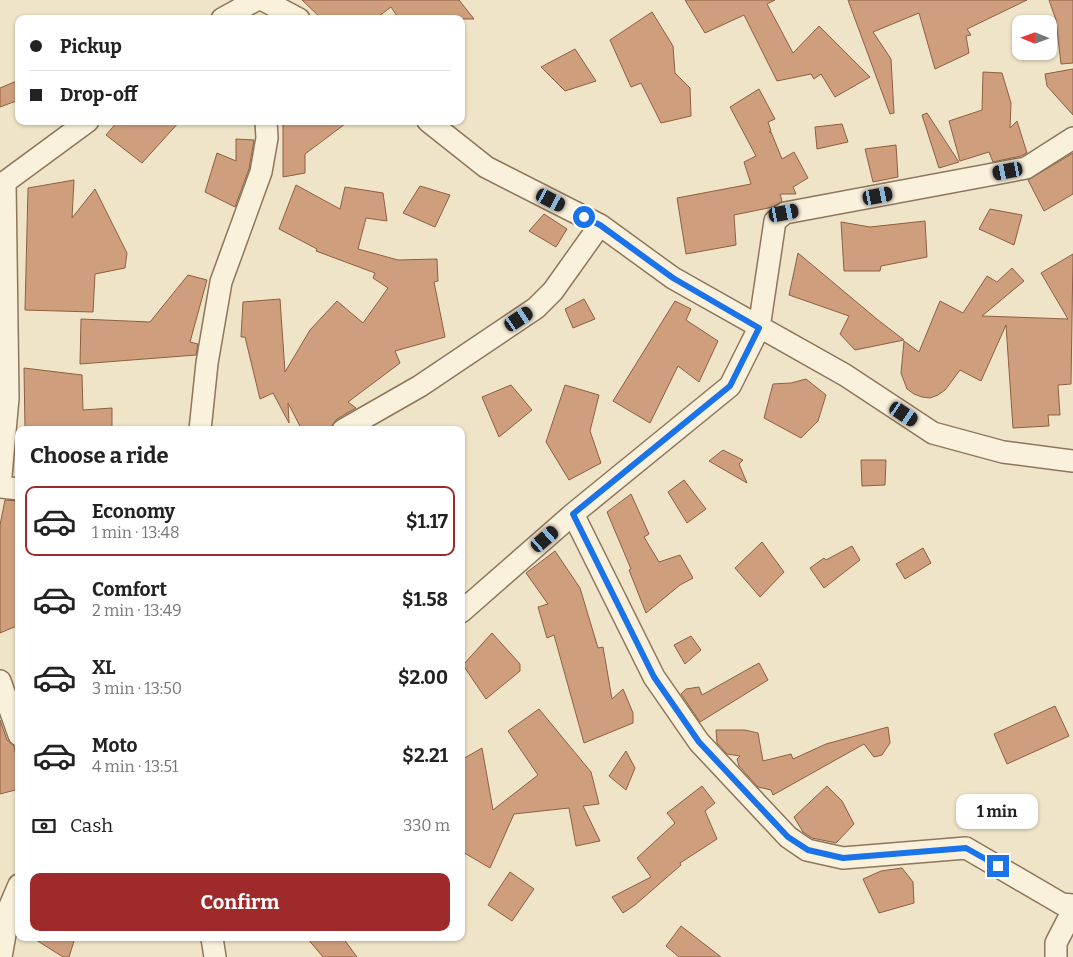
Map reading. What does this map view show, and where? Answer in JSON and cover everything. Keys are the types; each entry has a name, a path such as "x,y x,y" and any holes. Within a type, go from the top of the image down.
{"street":[{"path":"230,15 259,0"},
{"path":"259,0 260,15"},
{"path":"259,0 291,15"},
{"path":"15,489 0,487 8,398 3,183 83,125"},
{"path":"200,426 207,363 222,282 262,172 267,138 266,125"},
{"path":"433,125 486,167 600,225 673,278 845,375 933,434 1002,452 1073,461"},
{"path":"465,608 573,514 730,386 759,328 775,221 784,213 1026,168 1073,138"},
{"path":"350,426 420,386 536,308 553,291 600,225"},
{"path":"573,514 654,677 699,742 788,837 808,850 843,858 966,848 1062,904 1073,905"},
{"path":"0,681 15,724"},
{"path":"1,957 10,906 15,894"},
{"path":"1056,957 1056,943 1073,910"},
{"path":"212,941 215,957"}],"building":[{"path":"302,0 459,0 474,19 465,19 465,15 396,15 391,7 380,15 318,15"},
{"path":"685,0 775,0 767,4 793,53 819,26 870,77 835,97 821,74 814,79 811,74 777,81 744,15 705,33"},
{"path":"848,0 1027,0 967,29 971,35 966,36 969,53 935,69 919,13 873,32 891,59 894,113 890,114"},
{"path":"1049,0 1073,0 1073,63 1061,64 1058,15 1054,15"},
{"path":"652,12 673,46 675,73 690,88 691,116 661,123 641,83 631,87 610,40"},
{"path":"575,49 596,81 565,91 541,67"},
{"path":"1073,69 1073,115 1047,86 1045,74"},
{"path":"983,72 1002,73 1011,103 1010,128 1017,121 1027,153 1021,156 993,162 989,152 960,161 949,121 982,110"},
{"path":"15,82 15,101 0,107 0,88"},
{"path":"759,89 775,119 768,122 771,131 769,132 771,132 782,159 794,152 808,178 793,187 796,194 780,194 782,201 773,207 734,215 736,245 686,254 677,198 751,184 744,162 756,156 730,107"},
{"path":"927,113 959,162 939,168 922,115"},
{"path":"842,124 848,142 817,149 815,127"},
{"path":"115,125 176,125 142,163 106,135"},
{"path":"283,125 344,125 305,154 305,173 283,177"},
{"path":"236,139 254,140 249,169 235,207 205,192 217,153 236,161"},
{"path":"896,145 898,177 873,182 865,149"},
{"path":"1073,153 1073,194 1044,211 1028,180"},
{"path":"74,180 72,218 95,189 127,253 125,268 95,274 93,312 25,310 28,188"},
{"path":"296,185 340,209 345,187 383,193 387,221 366,218 358,249 398,260 437,259 438,281 434,282 445,337 395,351 400,363 348,402 356,408 337,419 332,426 300,426 288,403 289,423 273,393 260,399 245,337 241,337 243,302 280,299 285,372 310,330 337,301 363,323 388,288 373,278 375,273 316,251 317,249 279,229"},
{"path":"420,186 450,195 435,227 403,213"},
{"path":"990,209 1022,215 1014,245 979,229"},
{"path":"544,214 567,229 556,247 529,231"},
{"path":"925,221 927,257 881,266 880,271 844,271 841,222 870,227"},
{"path":"798,253 904,340 855,350 840,334 849,316 789,295"},
{"path":"1073,254 1071,384 1058,385 1060,415 1048,415 1049,426 1013,428 1006,325 981,381 960,370 945,390 930,398 914,394 907,389 901,373 904,341 919,352 940,301 963,313 987,276 997,282 1012,268 1024,281 982,316 1068,319 1041,273"},
{"path":"188,275 207,280 190,342 198,344 196,355 80,364 81,319 150,322"},
{"path":"584,299 595,319 573,328 565,309"},
{"path":"675,301 691,309 686,320 718,341 699,382 678,366 650,423 613,401"},
{"path":"24,368 82,375 83,410 112,408 112,426 25,426"},
{"path":"806,379 826,395 818,421 801,438 764,418 773,384 791,383"},
{"path":"511,385 532,410 499,437 482,397"},
{"path":"565,385 599,395 590,431 601,463 569,480 546,442"},
{"path":"723,450 743,460 739,464 747,483 709,461"},
{"path":"861,460 886,460 885,485 862,486"},
{"path":"684,480 706,509 687,523 668,492"},
{"path":"631,494 649,534 644,537 659,562 680,555 693,578 680,585 646,613 629,570 631,569 607,512"},
{"path":"5,500 15,501 15,627 0,633 0,525"},
{"path":"762,542 784,572 760,597 735,568"},
{"path":"852,546 860,560 824,588 810,568 824,558 826,560"},
{"path":"923,548 931,563 905,579 896,564"},
{"path":"555,551 580,588 598,648 603,647 612,699 623,689 633,713 633,723 584,743 554,635 547,638 538,607 548,604 526,573"},
{"path":"492,633 520,664 520,671 486,699 465,668 465,663"},
{"path":"691,636 701,650 685,664 674,645"},
{"path":"759,663 768,680 700,722 681,694 686,689 699,687 702,695"},
{"path":"1055,706 1069,736 1007,764 994,734"},
{"path":"539,709 591,772 599,804 583,806 600,841 576,846 569,808 514,814 490,868 465,853 465,758 482,748 493,810 538,775 508,731"},
{"path":"0,720 7,740 14,746 15,790 0,794"},
{"path":"888,727 890,743 882,755 874,757 864,744 773,795 771,790 758,787 739,766 737,759 740,756 727,754 717,743 716,730 745,730 758,733 763,761 791,754 793,759 826,744"},
{"path":"626,751 635,768 626,790 609,776"},
{"path":"702,786 715,803 705,811 717,839 680,863 681,865 623,913 612,897 651,877 637,858 675,823 667,813"},
{"path":"827,786 842,801 854,824 836,843 812,838 803,832 794,817"},
{"path":"902,868 913,882 914,903 879,913 863,879 881,871"},
{"path":"510,872 534,889 512,921 488,905"},
{"path":"681,926 721,957 679,957 666,946"},
{"path":"38,941 74,941 69,957 63,957"},
{"path":"310,941 345,941 357,957 323,957"}],"route":[{"path":"584,217 600,225 673,278 759,328 730,386 573,514 654,677 699,742 788,837 808,850 843,858 966,848 998,866"}]}
